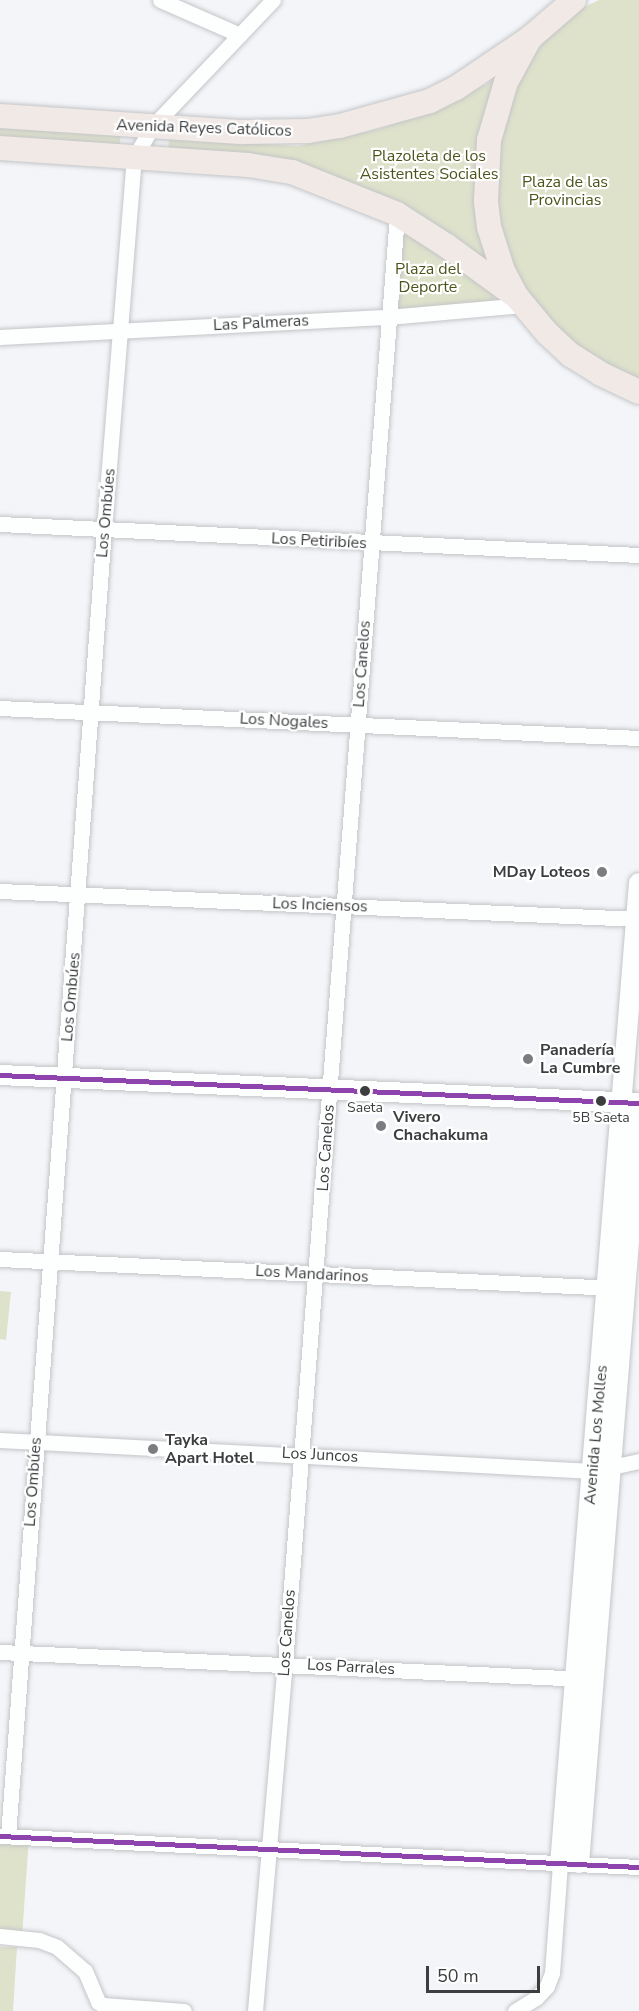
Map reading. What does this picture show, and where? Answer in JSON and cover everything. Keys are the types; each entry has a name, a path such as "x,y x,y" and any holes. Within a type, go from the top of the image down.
{"main road":[{"path":"574,0 530,38 506,82 489,140 486,201 489,227 503,271 519,301 571,355 601,374 639,392"},
{"name":"Avenida Reyes Católicos","path":"0,116 151,128 243,132 308,131 373,118 430,101 456,88 530,38"},
{"name":"Avenida Reyes Católicos","path":"0,148 273,168 313,178 398,214 440,240 519,301"}],"street":[{"path":"160,0 240,35"},
{"path":"134,158 151,128 273,0"},
{"name":"Los Ombúes","path":"4,1836 79,895 104,528 134,158"},
{"name":"Los Canelos","path":"255,2011 285,1664 370,544 398,214"},
{"name":"Las Palmeras","path":"0,337 388,317 519,301"},
{"name":"Los Petiribíes","path":"0,524 370,544 639,555"},
{"name":"Los Nogales","path":"0,708 639,738"},
{"name":"Avenida Los Molles","path":"515,2011 547,1986 555,1961 570,1864 631,1102 639,883"},
{"name":"Los Inciensos","path":"0,891 638,919"},
{"path":"0,1075 330,1091 631,1102"},
{"name":"Avenida Los Molles","path":"616,1288 639,1118"},
{"name":"Los Mandarinos","path":"0,1259 616,1288"},
{"name":"Los Juncos","path":"0,1440 602,1469 639,1461"},
{"name":"Los Parrales","path":"0,1652 585,1679"},
{"path":"4,1836 639,1867"},
{"path":"0,1936 39,1940 57,1947 86,1971 98,2002 103,2005 184,2011"}],"green space":[{"name":"Plaza de las Provincias","path":"599,0 639,0 639,383 561,336 511,273 491,184 509,102 532,57 551,32 578,10"},
{"name":"Plazoleta de los Asistentes Sociales","path":"505,70 485,134 500,275 404,210 168,151 169,138 298,146 376,130 439,109 487,84"},
{"path":"0,124 121,132 120,147 0,139"},
{"name":"Plaza del Deporte","path":"406,229 494,295 495,303 399,310 395,305 402,234"},
{"path":"0,1291 11,1292 6,1340 0,1339"},
{"path":"0,1836 29,1838 22,1938 0,1936"},
{"path":"0,1947 17,1947 13,2011 0,2011"}],"transit line":[{"name":"5B","path":"0,1075 639,1103"},
{"name":"5B","path":"0,1836 639,1867"}],"place":[{"name":"MDay Loteos","path":"602,872"},
{"name":"Panadería La Cumbre","path":"528,1059"},
{"name":"Saeta","path":"365,1091"},
{"name":"5B Saeta","path":"601,1101"},
{"name":"Vivero Chachakuma","path":"381,1126"},
{"name":"Tayka Apart Hotel","path":"153,1449"}]}
